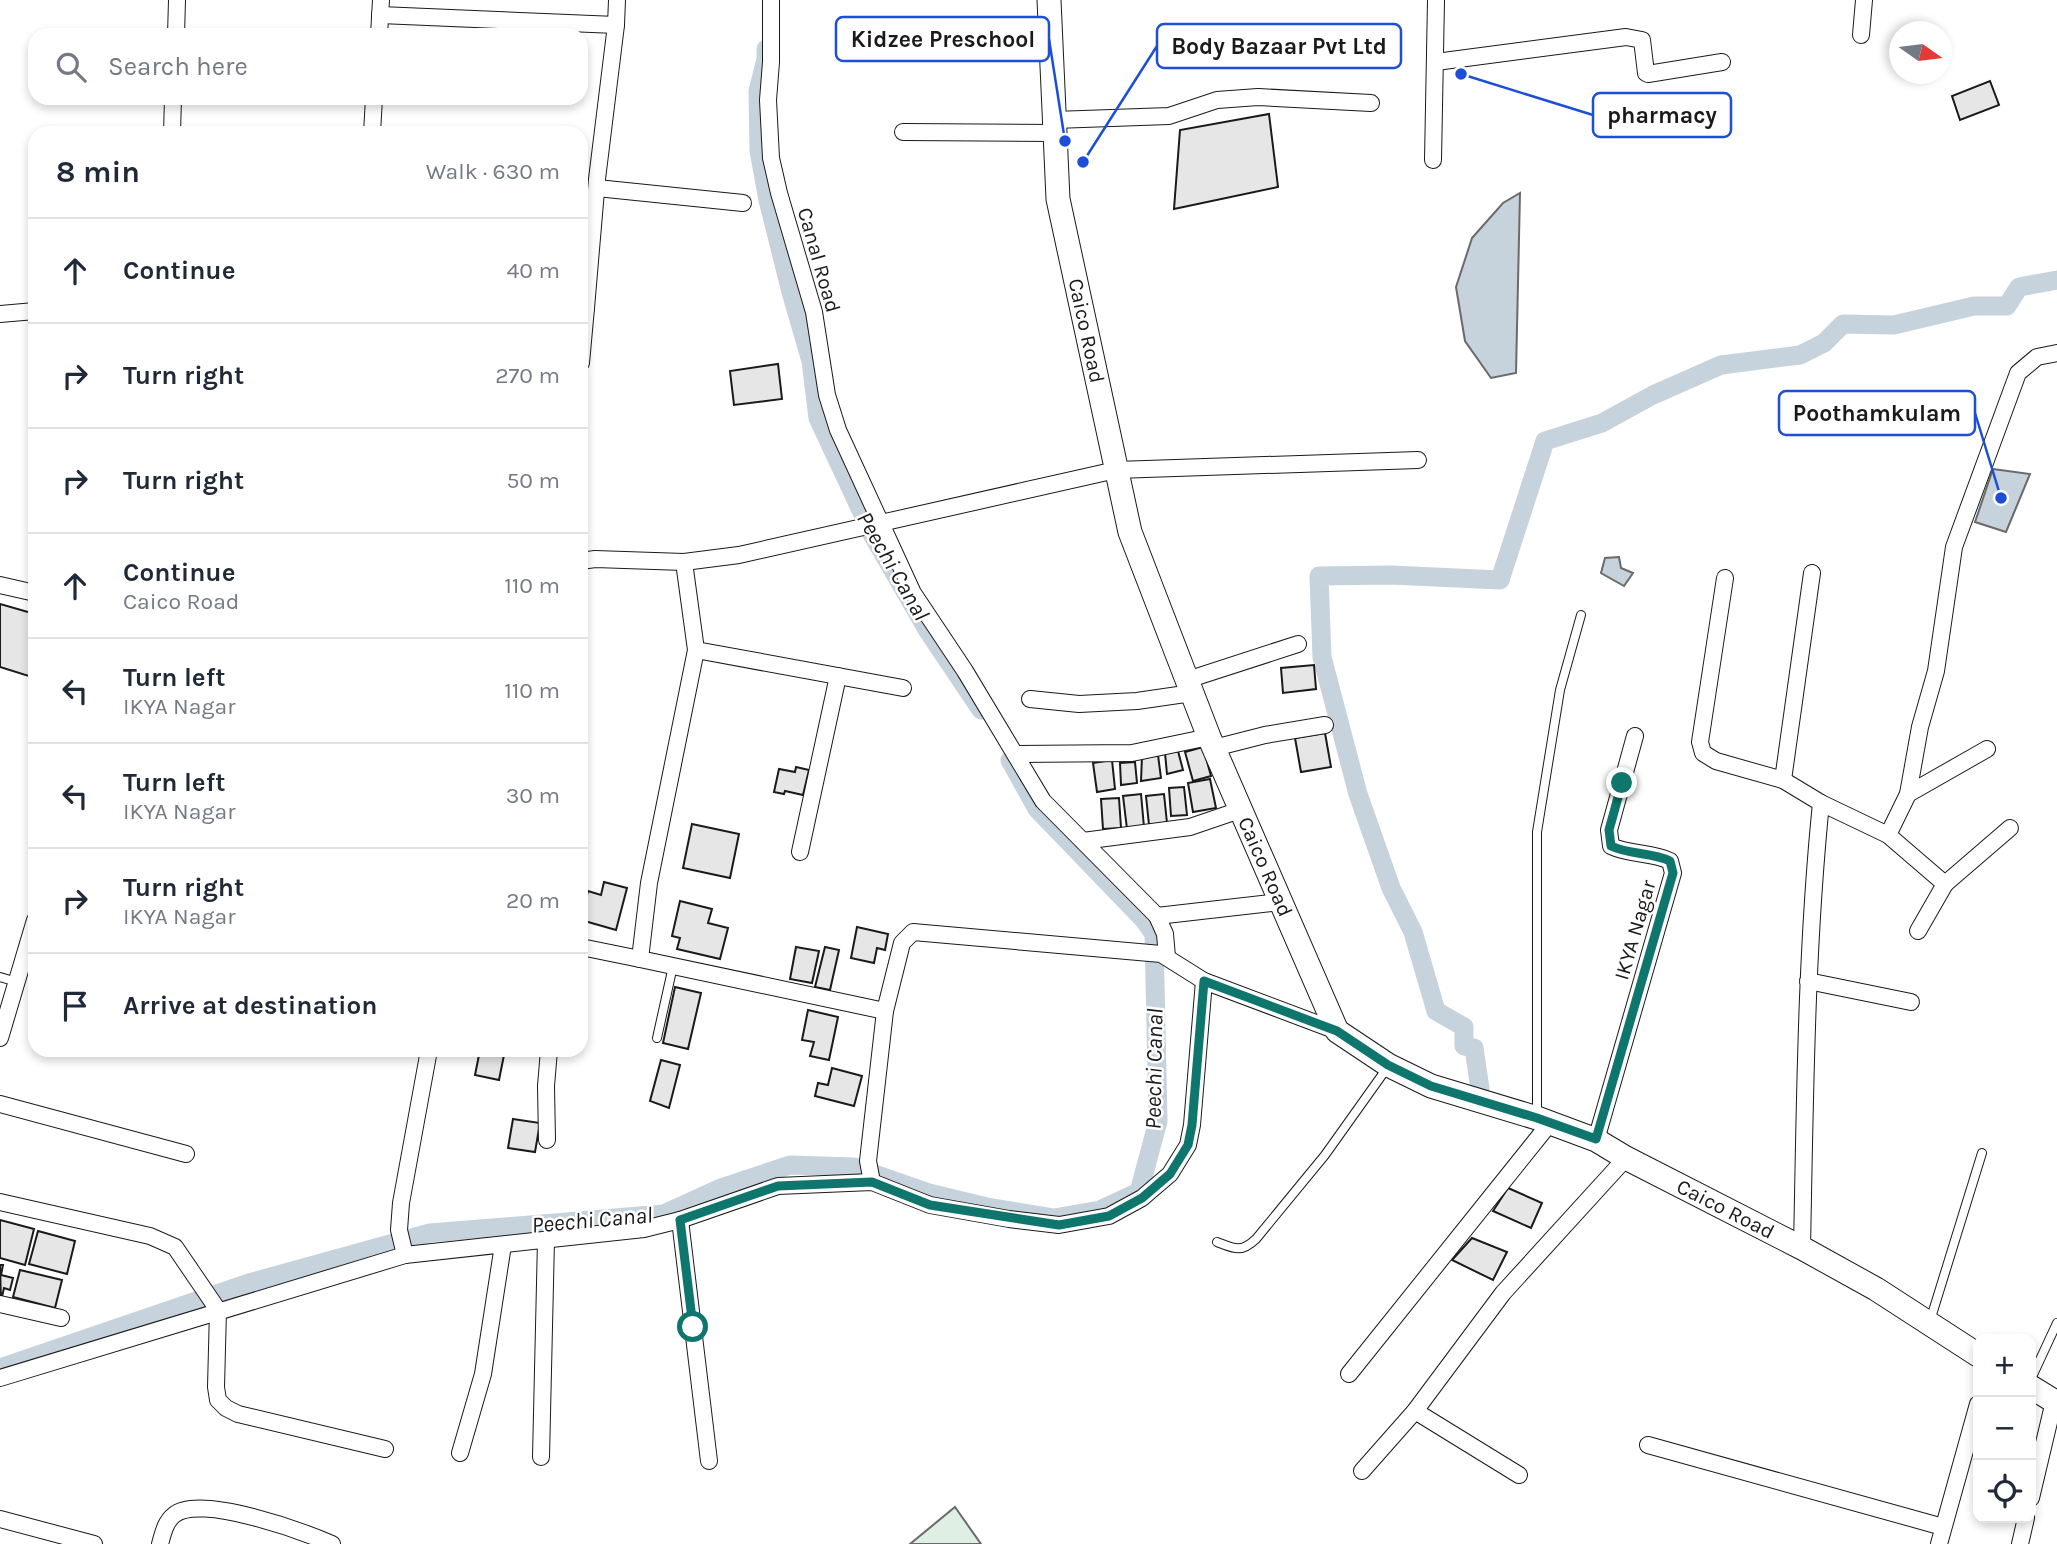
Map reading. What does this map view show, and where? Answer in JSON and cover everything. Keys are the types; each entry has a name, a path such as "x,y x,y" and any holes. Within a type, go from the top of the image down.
{"street":[{"path":"176,28 177,0"},
{"path":"588,265 617,0"},
{"name":"Canal Road","path":"771,0 768,100 771,158 814,312 827,395 838,430 876,523 913,593 965,671 1043,801 1157,916"},
{"name":"Caico Road","path":"1049,0 1058,199 1129,532 1211,742 1337,1031 1388,1065 1431,1086 1544,1120 1596,1139 1626,1158 1802,1248 1875,1289 1973,1352"},
{"path":"1433,160 1436,0"},
{"path":"1861,35 1864,0"},
{"path":"379,28 380,7 616,24"},
{"path":"1436,62 1626,37 1642,40 1645,44 1648,74 1722,62"},
{"path":"903,132 1055,127 1169,116 1217,100 1258,97 1371,103"},
{"path":"172,126 173,105"},
{"path":"372,126 374,105"},
{"path":"597,188 743,203"},
{"path":"0,314 28,312"},
{"path":"1888,835 1908,794 1920,727 1936,671 1954,547 2018,373 2037,357 2057,353"},
{"path":"588,560 684,562 739,555 1116,470 1418,460"},
{"path":"640,959 649,883 696,650 684,562"},
{"path":"1783,780 1812,573"},
{"path":"1725,579 1700,742 1703,753 1716,761 1783,780 1821,803 1888,835 1945,884"},
{"path":"0,585 28,591"},
{"path":"1030,699 1079,704 1138,701 1189,686 1298,644"},
{"path":"696,650 903,688"},
{"path":"800,852 838,676"},
{"path":"1014,754 1132,753 1325,725"},
{"name":"IKYA Nagar","path":"1596,1139 1673,873 1670,861 1621,851 1611,846 1609,840 1609,830 1635,736"},
{"path":"1908,794 1987,749"},
{"path":"1802,1248 1808,981 1821,803"},
{"path":"1083,841 1190,827 1240,810"},
{"path":"1918,931 1945,884 2010,828"},
{"path":"1164,956 1165,934 1157,916 1280,902"},
{"path":"872,1182 868,1161 885,1011 902,943 913,932 1164,956 1204,981 1337,1031"},
{"path":"0,1038 28,943"},
{"path":"588,948 885,1011"},
{"path":"0,1378 404,1251 503,1245 644,1229 680,1220 778,1186 872,1182 930,1205 1059,1225 1109,1216 1142,1198 1170,1174 1188,1145 1204,981"},
{"path":"1808,981 1911,1002"},
{"path":"404,1251 399,1230 401,1203 428,1057"},
{"path":"547,1140 548,1057"},
{"path":"0,1104 186,1154"},
{"path":"1349,1374 1544,1120"},
{"path":"1362,1471 1415,1411 1503,1293 1626,1158"},
{"path":"0,1202 150,1236 175,1247 218,1310 218,1401 238,1414 385,1449"},
{"path":"680,1220 709,1461"},
{"path":"541,1457 546,1240"},
{"path":"460,1453 483,1374 503,1245"},
{"path":"0,1304 61,1318"},
{"path":"2036,1390 2055,1402 2036,1478"},
{"path":"1415,1411 1519,1475"},
{"path":"1939,1544 1973,1422"},
{"path":"1648,1445 1943,1527"},
{"path":"160,1544 166,1524 175,1513 190,1509 246,1515 282,1524 332,1544"},
{"path":"0,1519 94,1544"},
{"path":"2020,1544 2025,1523"}],"lane":[{"path":"1544,1120 1537,832 1560,690 1581,615"},
{"path":"657,1038 673,966"},
{"path":"0,977 16,982"},
{"path":"1217,1242 1234,1249 1247,1248 1256,1239 1325,1155 1388,1065"},
{"path":"1929,1323 1982,1153"},
{"path":"2036,1368 2057,1323"}],"green space":[{"path":"955,1507 981,1544 910,1544"}],"shaded area":[{"path":"1520,193 1516,373 1491,378 1465,341 1456,287 1472,238 1503,203"},
{"path":"1993,469 2030,474 2006,532 1975,522"},
{"path":"1619,557 1621,568 1633,573 1624,586 1601,573 1605,558"}],"building":[{"path":"1990,81 1999,105 1960,120 1952,96"},
{"path":"1269,114 1278,187 1174,209 1180,130"},
{"path":"778,364 782,399 734,405 730,371"},
{"path":"0,604 28,612 28,676 0,667"},
{"path":"1314,665 1316,689 1283,693 1281,668"},
{"path":"1325,733 1331,767 1301,772 1295,738"},
{"path":"1203,747 1211,776 1193,781 1185,752"},
{"path":"1178,751 1183,770 1167,774 1165,753"},
{"path":"1158,755 1161,778 1141,781 1142,756"},
{"path":"1112,760 1115,789 1097,792 1093,763"},
{"path":"1135,762 1137,783 1121,785 1120,763"},
{"path":"796,767 809,770 803,795 785,791 784,794 774,792 779,769 795,772"},
{"path":"1210,779 1216,808 1193,812 1188,783"},
{"path":"1184,787 1187,815 1171,816 1169,788"},
{"path":"1141,794 1144,827 1127,829 1123,796"},
{"path":"1164,794 1167,823 1149,825 1146,796"},
{"path":"1119,798 1121,828 1103,829 1101,799"},
{"path":"692,824 739,834 730,878 683,868"},
{"path":"604,882 627,888 616,930 588,922 588,891 601,895"},
{"path":"680,901 712,909 708,923 728,928 720,959 677,949 680,938 672,936"},
{"path":"857,927 888,934 885,950 877,948 874,963 851,958"},
{"path":"796,947 819,951 812,983 790,979"},
{"path":"825,947 839,950 830,990 815,987"},
{"path":"675,987 701,993 688,1049 663,1043"},
{"path":"808,1010 838,1017 829,1060 810,1056 814,1042 802,1040"},
{"path":"479,1057 504,1057 499,1080 475,1075"},
{"path":"661,1060 680,1065 669,1108 650,1101"},
{"path":"832,1068 862,1076 854,1106 815,1096 818,1083 828,1085"},
{"path":"513,1119 540,1123 535,1152 508,1148"},
{"path":"1508,1188 1542,1203 1531,1228 1493,1211"},
{"path":"0,1220 34,1229 25,1265 0,1258"},
{"path":"38,1231 75,1241 67,1274 29,1264"},
{"path":"1472,1238 1507,1252 1493,1280 1452,1260"},
{"path":"0,1265 3,1265 1,1275 13,1278 10,1290 4,1288 1,1301"},
{"path":"20,1270 62,1280 55,1308 13,1297"}],"waterway":[{"name":"Peechi Canal","path":"766,49 758,91 759,151 768,200 811,361 818,418 872,534 928,631 981,710"},
{"path":"1480,1089 1474,1048 1464,1046 1464,1027 1436,1011 1413,932 1391,888 1358,794 1322,657 1319,576 1391,575 1500,580 1545,441 1602,423 1653,395 1721,365 1800,355 1824,343 1843,324 1894,325 1974,306 2007,306 2019,287 2057,280"},
{"name":"Peechi Canal","path":"0,1368 249,1283 430,1233 664,1214 721,1188 790,1165 854,1167 929,1193 987,1207 1054,1218 1100,1210 1139,1192 1158,1121 1154,934 1145,921 1037,809 1010,760"}],"place":[{"name":"pharmacy","path":"1461,74"},
{"name":"Kidzee Preschool","path":"1065,141"},
{"name":"Body Bazaar Pvt Ltd","path":"1083,162"},
{"name":"Poothamkulam","path":"2001,498"}],"route":[{"path":"693,1327 680,1220 778,1186 872,1182 930,1205 1059,1225 1109,1216 1142,1198 1170,1174 1188,1145 1204,981 1337,1031 1388,1065 1431,1086 1596,1139 1673,873 1670,861 1621,851 1611,846 1609,830 1622,783"}]}
